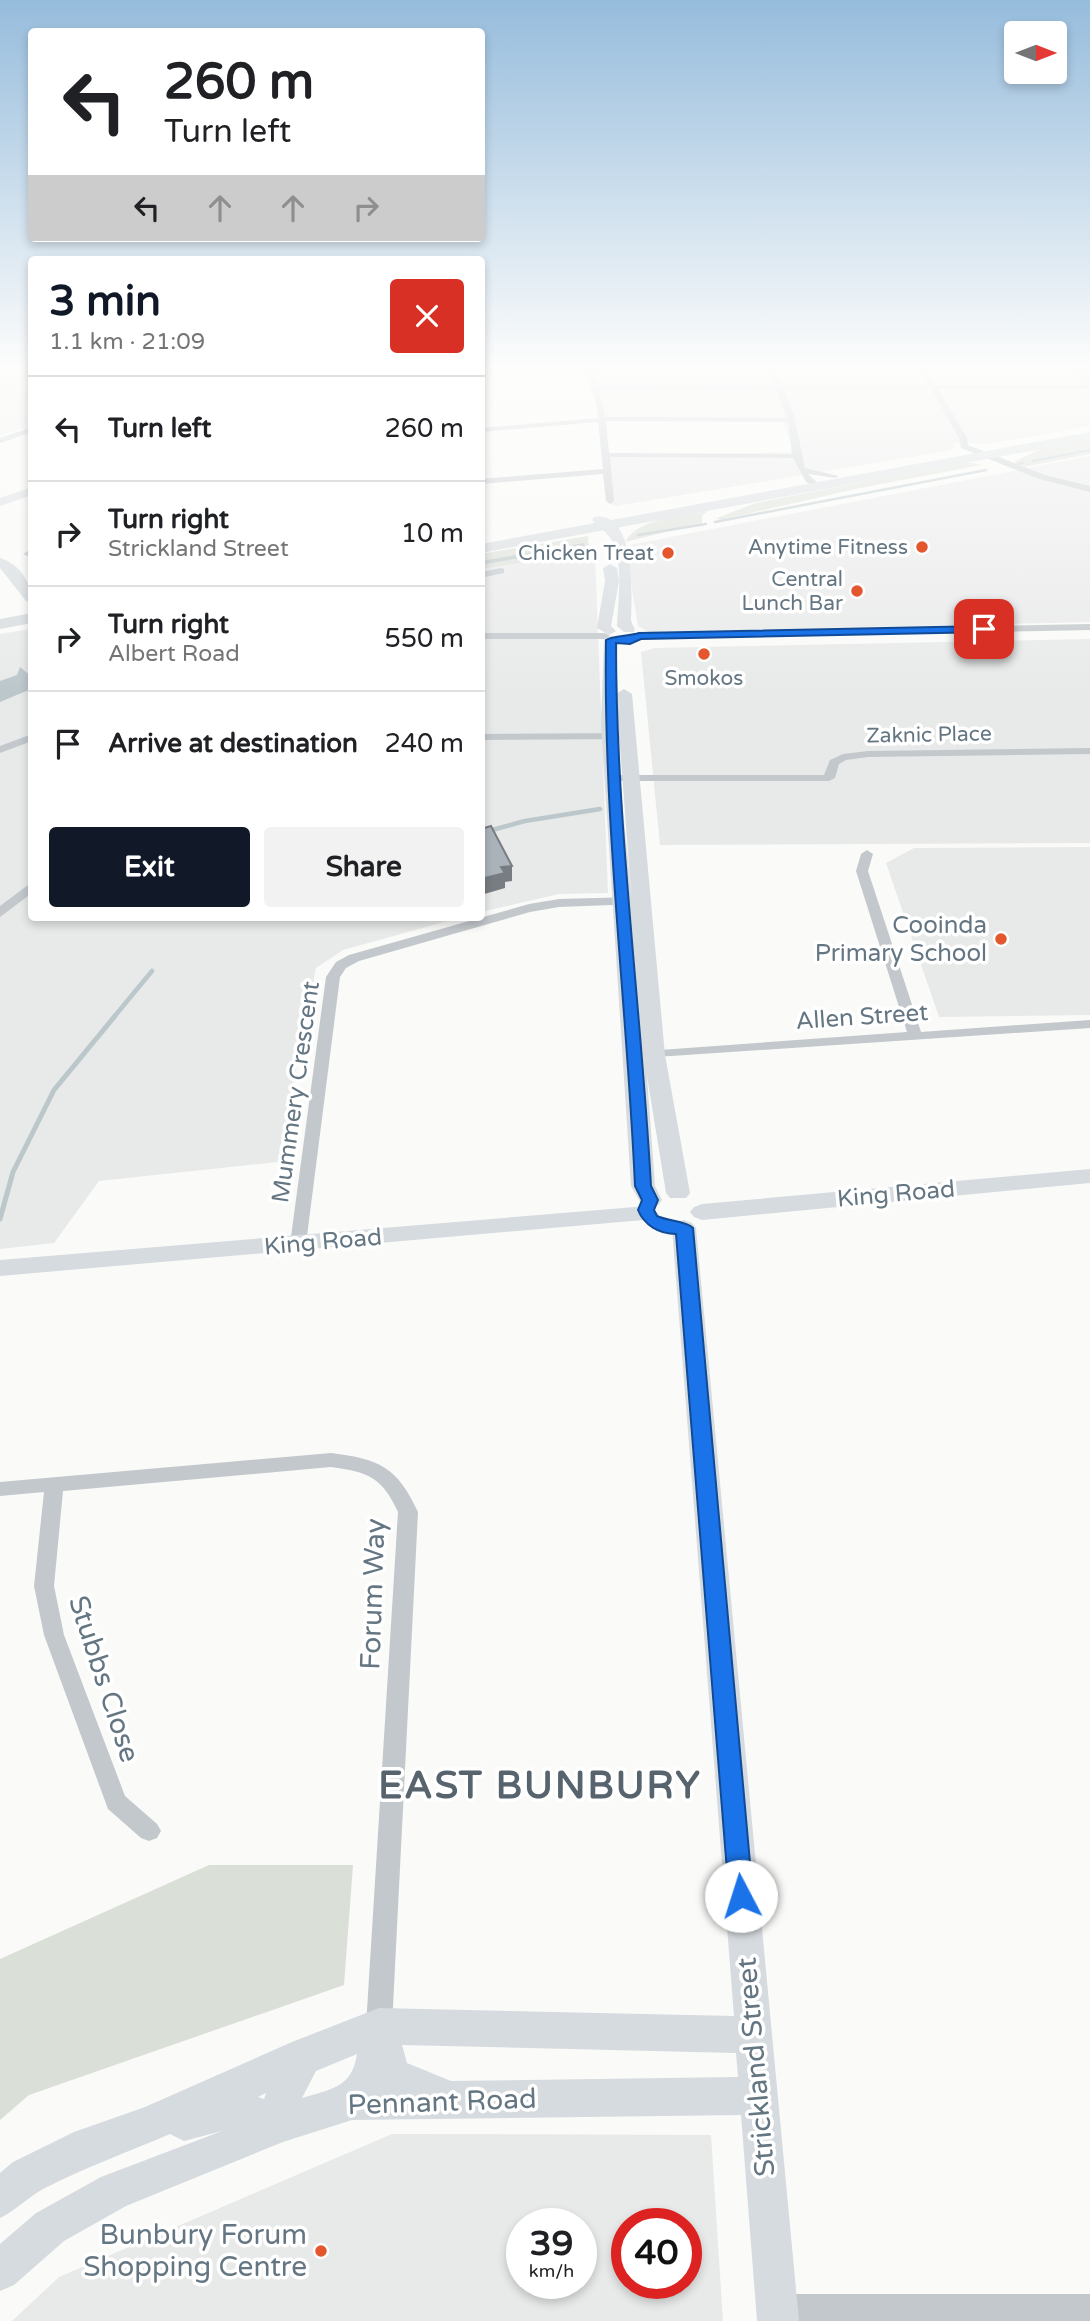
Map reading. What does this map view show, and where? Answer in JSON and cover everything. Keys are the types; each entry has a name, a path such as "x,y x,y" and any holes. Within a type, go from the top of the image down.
{"main road":[{"path":"485,541 606,531 820,477"},
{"path":"562,534 588,535 824,477"},
{"path":"485,548 562,534 606,531"},
{"path":"3,564 28,583"},
{"path":"3,564 28,609"},
{"path":"0,582 28,611"},
{"path":"0,614 28,613"}],"street":[{"path":"485,482 535,477"},
{"path":"608,477 610,501"},
{"path":"1052,477 1090,489"},
{"path":"2,502 28,492"},
{"path":"606,531 625,581 624,626 619,636 618,736 642,901 645,1055 643,1186 648,1207 661,1226 693,1220 692,1198 678,1193 645,1055 621,901 622,778"},
{"path":"606,531 612,581 604,628 619,636"},
{"path":"485,574 501,571"},
{"path":"485,636 1090,627"},
{"path":"485,737 618,736"},
{"path":"0,750 28,739"},
{"name":"Zaknic Place","path":"622,778 829,778 834,762 843,757 868,754 1090,751"},
{"path":"867,854 862,871 915,1036"},
{"path":"0,913 28,889"},
{"name":"Mummery Crescent","path":"485,921 559,903 642,901"},
{"name":"Mummery Crescent","path":"298,1244 333,978 341,965 354,958 484,921"},
{"name":"Allen Street","path":"645,1055 1090,1024"},
{"name":"King Road","path":"693,1220 1090,1176"},
{"name":"King Road","path":"0,1268 298,1244 648,1207 659,1195 678,1193"},
{"name":"Strickland Street","path":"693,1220 753,2035 777,2314"},
{"name":"Forum Way","path":"0,1489 54,1487 331,1460 366,1464 397,1485 408,1512 379,2026"},
{"name":"Stubbs Close","path":"54,1487 44,1586 54,1635 116,1802 149,1831"},
{"path":"379,2026 392,2075 418,2089 458,2099"},
{"path":"352,2101 372,2080 379,2026"},
{"path":"13,2187 88,2146 147,2125 305,2055 379,2026 753,2035"},
{"path":"13,2187 210,2114 236,2109 260,2115 278,2125 284,2094 305,2055"},
{"name":"Pennant Road","path":"0,2271 50,2227 115,2190 228,2148 278,2125 352,2101 758,2096"},
{"path":"777,2314 1090,2308"}],"shaded area":[{"path":"606,477 789,477 616,506 610,504"},
{"path":"888,477 917,477 720,520 717,518 756,503"},
{"path":"980,477 1090,477 1090,622 649,632 638,626 625,546"},
{"path":"707,511 702,516 702,523 625,542 640,527 650,523"},
{"path":"588,536 589,552 485,568 485,553"},
{"path":"574,539 589,543 595,554 608,893 559,894 485,911 485,553"},
{"path":"28,629 28,921 448,921 343,950 316,968 278,1162 99,1181 54,1243 0,1249 0,634"},
{"path":"1090,639 1090,843 660,845 641,652 655,648"},
{"path":"20,667 28,674 28,690 0,702 0,681 17,675"},
{"name":"Cooinda Primary School","path":"1090,847 1090,1015 939,1017 886,863 914,848"},
{"path":"209,1865 353,1865 344,1985 29,2095 0,2120 0,1959"},
{"name":"Bunbury Forum Shopping Centre","path":"392,2134 711,2135 723,2321 12,2321 59,2277"}],"building":[{"path":"491,826 512,866 501,867 505,873 485,878 485,828"}],"waterway":[{"path":"715,522 948,477"},
{"path":"638,535 706,524"},
{"path":"485,562 583,545"},
{"path":"485,832 525,821 600,809"},
{"path":"114,1017 152,971"},
{"path":"0,1219 13,1172 54,1090 115,1016"}],"place":[{"name":"Anytime Fitness","path":"922,547"},
{"name":"Chicken Treat","path":"668,553"},
{"name":"Central Lunch Bar","path":"857,591"},
{"name":"Smokos","path":"704,654"},
{"name":"Cooinda Primary School","path":"1001,939"},
{"name":"Bunbury Forum Shopping Centre","path":"321,2251"}],"district":[{"name":"EAST BUNBURY","path":"540,1786"}],"route":[{"path":"741,1896 684,1228 661,1226 650,1219 646,1210 650,1200 643,1186 636,1056 621,901 610,736 611,640 630,641 639,636 984,629"}]}
